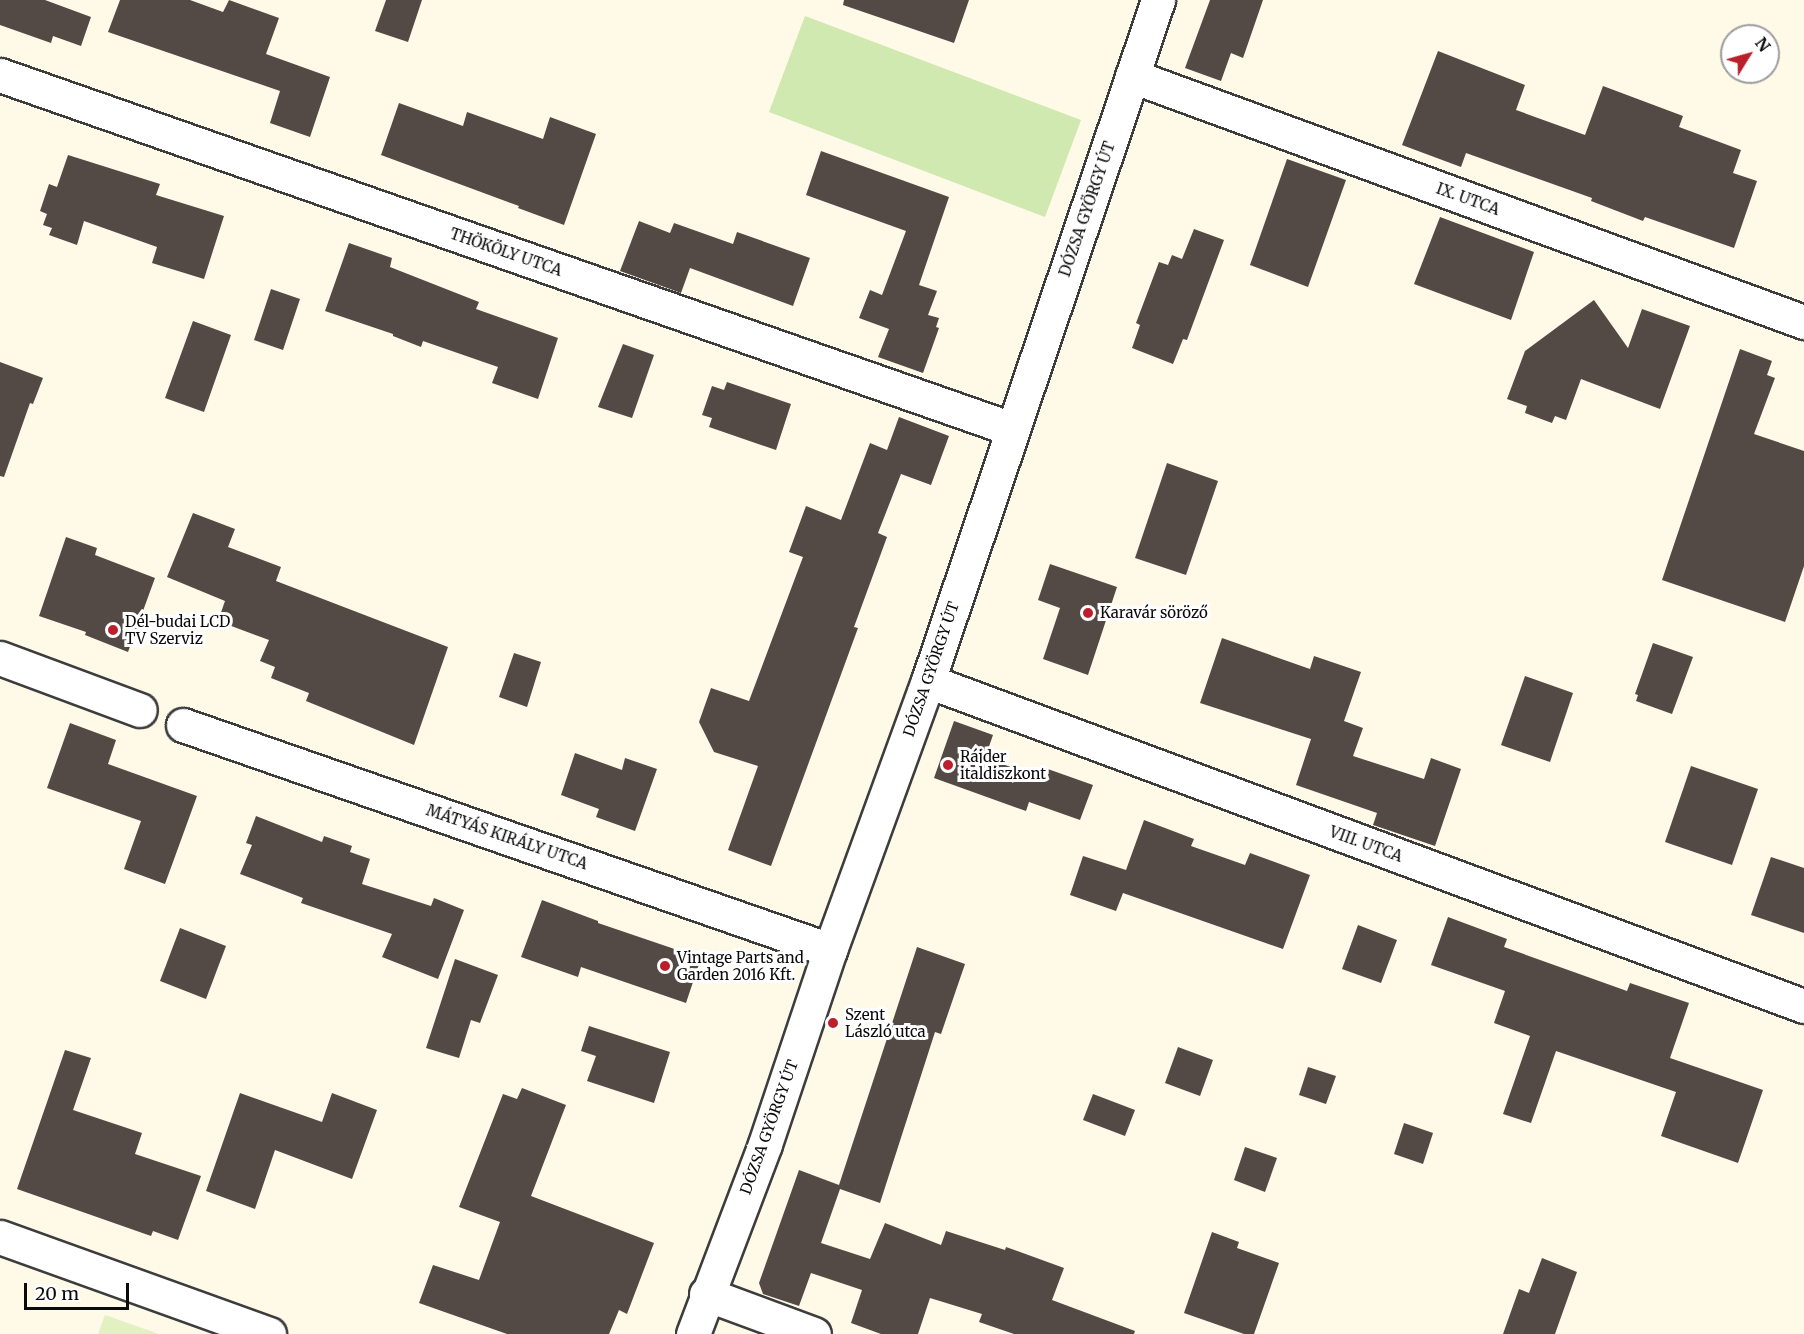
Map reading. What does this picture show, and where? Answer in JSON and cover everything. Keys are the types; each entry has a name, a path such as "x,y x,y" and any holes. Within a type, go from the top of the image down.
{"street":[{"name":"DÓZSA GYÖRGY ÚT","path":"693,1334 706,1294 765,1144 830,950 928,681 1158,0"},
{"name":"THÖKÖLY UTCA","path":"0,75 1012,429"},
{"name":"IX. UTCA","path":"1132,76 1804,322"},
{"path":"0,658 140,710"},
{"name":"VIII. UTCA","path":"928,681 1804,1006"},
{"name":"MÁTYÁS KIRÁLY UTCA","path":"183,725 830,950"},
{"path":"0,1237 269,1334"},
{"path":"706,1294 814,1334"}],"green space":[{"path":"805,16 1081,120 1045,217 769,112"},
{"path":"105,1315 159,1334 98,1334"}],"building":[{"path":"0,0 45,0 91,17 81,46 53,36 51,43 0,25"},
{"path":"120,0 190,0 223,12 229,0 279,18 266,54 330,77 310,137 270,123 280,91 108,32"},
{"path":"386,0 422,0 408,42 375,31"},
{"path":"844,0 969,0 954,43 843,5"},
{"path":"1210,0 1263,0 1243,58 1231,53 1221,81 1185,68"},
{"path":"1438,51 1525,85 1516,110 1585,135 1603,86 1683,116 1679,127 1741,150 1733,173 1757,181 1734,248 1645,217 1643,221 1591,201 1592,198 1466,153 1461,167 1402,145"},
{"path":"399,103 463,126 467,112 543,139 550,117 596,134 564,225 381,155"},
{"path":"821,151 949,197 919,285 937,291 928,315 939,318 936,327 939,328 923,373 878,357 889,329 859,318 870,290 882,295 906,231 806,195"},
{"path":"68,155 160,184 156,195 224,216 204,279 152,263 157,247 84,221 77,245 49,235 52,228 43,225 47,214 40,211 49,184 57,187"},
{"path":"1287,159 1346,180 1308,287 1250,265"},
{"path":"1440,217 1534,252 1511,320 1414,284"},
{"path":"639,221 670,233 674,223 733,244 737,232 810,258 793,306 690,268 681,293 620,271"},
{"path":"1194,229 1224,240 1187,340 1183,339 1173,364 1132,348 1140,325 1136,323 1159,262 1168,265 1172,255 1182,259"},
{"path":"349,243 392,258 390,267 479,302 476,309 558,338 538,399 492,383 498,367 423,341 421,347 393,336 393,334 325,311"},
{"path":"271,289 300,299 283,350 254,340"},
{"path":"1594,300 1628,348 1642,309 1690,326 1660,409 1581,379 1566,420 1555,416 1552,423 1525,413 1527,406 1507,399 1525,351"},
{"path":"193,321 231,335 204,412 165,398"},
{"path":"623,344 654,355 632,418 598,407"},
{"path":"1740,349 1772,361 1767,375 1775,378 1754,434 1804,451 1804,566 1785,622 1662,580"},
{"path":"0,362 43,378 33,404 30,403 4,477 0,476"},
{"path":"727,382 791,404 776,450 709,427 712,418 702,415 712,386 724,390"},
{"path":"899,417 949,436 931,485 901,474 878,533 887,537 854,627 858,628 771,866 728,850 758,766 714,752 699,722 711,688 749,701 803,557 789,552 806,506 841,520 870,443 887,450"},
{"path":"1167,463 1218,481 1186,575 1135,558"},
{"path":"193,513 235,529 228,547 281,567 276,581 448,647 414,745 306,701 309,693 271,678 275,667 260,661 269,640 218,621 225,601 167,577"},
{"path":"66,537 97,548 95,555 155,578 128,652 85,635 86,632 39,616"},
{"path":"1050,564 1117,587 1088,675 1043,659 1060,608 1038,600"},
{"path":"1222,638 1310,669 1314,656 1361,672 1344,721 1363,728 1353,756 1424,779 1431,758 1461,769 1435,846 1373,825 1377,813 1296,785 1311,739 1200,703"},
{"path":"1653,643 1693,657 1672,714 1636,701 1638,695 1635,694"},
{"path":"514,653 541,662 527,707 499,697"},
{"path":"1525,676 1573,693 1550,762 1501,745"},
{"path":"954,721 993,735 985,758 1042,778 1045,768 1093,785 1080,820 1029,802 1026,811 934,778"},
{"path":"70,723 116,740 108,764 197,796 165,884 124,869 141,821 47,788"},
{"path":"575,753 622,770 625,758 657,769 635,831 596,817 599,809 561,795"},
{"path":"1691,766 1758,789 1732,865 1665,842"},
{"path":"256,816 322,842 324,836 352,846 350,852 370,859 362,884 431,906 434,898 464,910 438,979 382,957 392,934 301,903 303,898 240,874 252,845 246,843"},
{"path":"1144,820 1194,839 1191,846 1245,865 1250,853 1310,875 1283,949 1123,893 1116,911 1070,895 1083,856 1126,870"},
{"path":"1771,857 1804,868 1804,933 1751,915"},
{"path":"542,900 598,921 598,923 701,958 686,1003 581,967 578,977 521,957"},
{"path":"1448,917 1507,939 1504,947 1627,991 1630,983 1689,1003 1670,1058 1763,1090 1738,1163 1661,1136 1676,1092 1556,1051 1531,1123 1503,1114 1530,1036 1494,1023 1505,991 1431,965"},
{"path":"1358,925 1397,940 1381,983 1342,969"},
{"path":"180,928 226,946 206,999 160,981"},
{"path":"917,947 965,964 941,1034 935,1032 880,1203 840,1189 821,1243 870,1259 885,1223 941,1245 946,1231 1005,1250 1006,1247 1064,1268 1052,1300 1135,1331 1134,1334 1014,1334 979,1322 982,1314 930,1298 918,1334 881,1334 851,1323 862,1290 811,1273 799,1306 763,1294 759,1283 799,1170 839,1185"},
{"path":"455,959 498,975 480,1023 471,1020 459,1058 426,1048"},
{"path":"589,1026 670,1052 654,1103 587,1081 596,1056 581,1051"},
{"path":"1178,1047 1213,1060 1200,1096 1165,1083"},
{"path":"65,1050 91,1058 73,1110 142,1133 135,1154 201,1176 178,1240 153,1231 151,1236 17,1189"},
{"path":"1308,1067 1336,1076 1326,1104 1299,1095"},
{"path":"522,1088 566,1105 531,1196 654,1243 627,1314 619,1310 609,1334 507,1334 419,1303 433,1265 479,1280 500,1222 459,1207 503,1094 517,1099"},
{"path":"240,1093 322,1122 332,1093 377,1110 352,1179 275,1150 255,1209 206,1191"},
{"path":"1093,1094 1135,1110 1125,1136 1083,1120"},
{"path":"1404,1123 1433,1133 1423,1164 1394,1154"},
{"path":"1245,1147 1277,1158 1265,1192 1234,1180"},
{"path":"1212,1232 1239,1242 1237,1248 1279,1263 1254,1334 1244,1334 1184,1313"},
{"path":"1542,1258 1577,1272 1555,1334 1503,1334 1519,1289 1529,1293"}],"place":[{"name":"Karavár söröző","path":"1088,613"},
{"name":"Dél-budai LCD TV Szerviz","path":"113,630"},
{"name":"Rájder italdiszkont","path":"948,765"},
{"name":"Vintage Parts and Garden 2016 Kft.","path":"665,966"},
{"name":"Szent László utca","path":"833,1023"}]}
